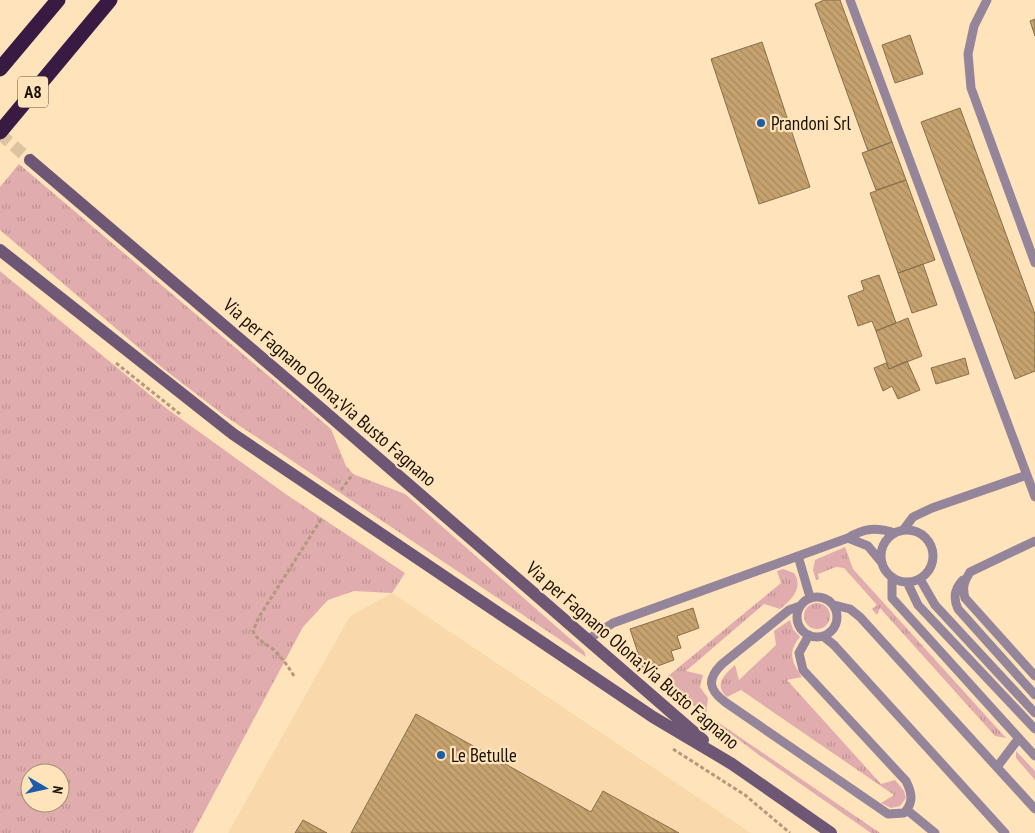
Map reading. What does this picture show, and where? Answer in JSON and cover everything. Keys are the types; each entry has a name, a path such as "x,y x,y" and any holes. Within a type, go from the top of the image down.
{"highway":[{"path":"34,28 53,0"},
{"name":"A8","path":"0,69 58,0"},
{"name":"A8","path":"0,132 110,0"},
{"path":"67,52 122,0"}],"main road":[{"name":"Via per Fagnano Olona;Via Busto Fagnano","path":"30,160 732,764"},
{"name":"Via per Fagnano Olona;Via Busto Fagnano","path":"0,250 233,434 653,717 732,764"},
{"path":"732,764 831,833"}],"lane":[{"path":"850,0 1035,497"},
{"path":"987,0 974,26 968,54 971,88 1035,263"},
{"path":"882,563 883,546 894,533 904,529 913,517 932,508 1027,475"},
{"path":"587,640 613,623 848,538 858,531 874,528 894,533"},
{"path":"892,577 907,582 920,579 932,565 932,548 922,533 904,529"},
{"path":"848,538 868,546 892,577 892,598 1035,756"},
{"path":"1035,541 970,572 959,584 955,592 958,609 1035,695"},
{"path":"798,556 810,597"},
{"path":"970,572 964,581 963,590 965,598 1035,676"},
{"path":"920,579 935,605 1035,713"},
{"path":"907,582 918,605 1035,729"},
{"path":"809,635 799,654 804,670 906,781 912,799 904,813 888,814 724,702 711,688 714,672 722,664 790,610 800,606 810,597 823,597 834,605 850,609 860,617 1035,808"},
{"path":"800,606 797,612 799,626 809,635 823,636 830,632 836,621 834,605"},
{"path":"823,636 834,645 1004,833"},
{"path":"997,767 1018,738"},
{"path":"907,810 935,833"}],"path":[{"path":"340,492 353,474"},
{"path":"294,676 288,664 272,648 256,637 253,631 259,617 322,518"}],"shaded area":[{"path":"392,593 751,833 228,833 350,616"}],"green space":[{"path":"19,164 331,429 346,466 353,474 405,494 584,651 586,657 225,416 165,370 0,230 0,187"},
{"path":"0,271 166,408 287,495 405,573 392,593 354,591 328,600 303,627 193,833 0,833"},
{"path":"845,547 853,569 1006,738 995,736 880,608 877,615 872,609 877,605 844,568 836,567 818,574 819,579 816,580 813,570 815,560"},
{"path":"783,569 794,573 798,584 795,593 788,602 780,609 764,604 686,671 703,675 700,687 708,698 706,714 880,833 871,833 759,755 674,691 667,677 781,583 777,571"},
{"path":"817,603 826,607 830,616 826,625 817,629 808,625 804,616 808,607"},
{"path":"790,620 793,629 800,637 793,648 792,657 802,677 787,680 881,784 895,780 904,791 906,798 900,806 891,808 881,803 894,795 741,690 727,697 723,693 721,684 728,672 735,665 739,680 776,645 774,631"},
{"path":"1016,751 1035,771 1035,780 1016,758"}],"building":[{"path":"824,0 840,0 892,142 868,151 815,4"},
{"path":"1035,19 1035,36 1030,21"},
{"path":"910,35 923,74 895,83 882,45"},
{"name":"Prandoni Srl","path":"762,42 810,187 759,204 711,59"},
{"path":"960,108 1035,314 1035,371 1015,379 921,122"},
{"path":"892,142 906,180 876,190 862,153"},
{"path":"906,180 935,260 898,273 870,193"},
{"path":"923,264 937,305 912,313 898,273"},
{"path":"879,275 896,323 876,331 872,321 858,326 848,296 864,290 861,281"},
{"path":"908,318 922,356 889,369 876,331"},
{"path":"965,358 969,374 936,384 931,368"},
{"path":"907,361 920,390 898,399 892,386 883,391 874,368 886,363 889,369"},
{"path":"693,608 699,628 677,636 681,648 671,651 674,660 644,671 630,629"},
{"name":"Le Betulle","path":"416,714 591,812 603,791 679,833 351,833"},
{"path":"303,820 327,833 295,833"}],"tunnel":[{"path":"0,134 30,160"}],"place":[{"name":"Prandoni Srl","path":"761,123"},
{"name":"Le Betulle","path":"441,755"}]}
